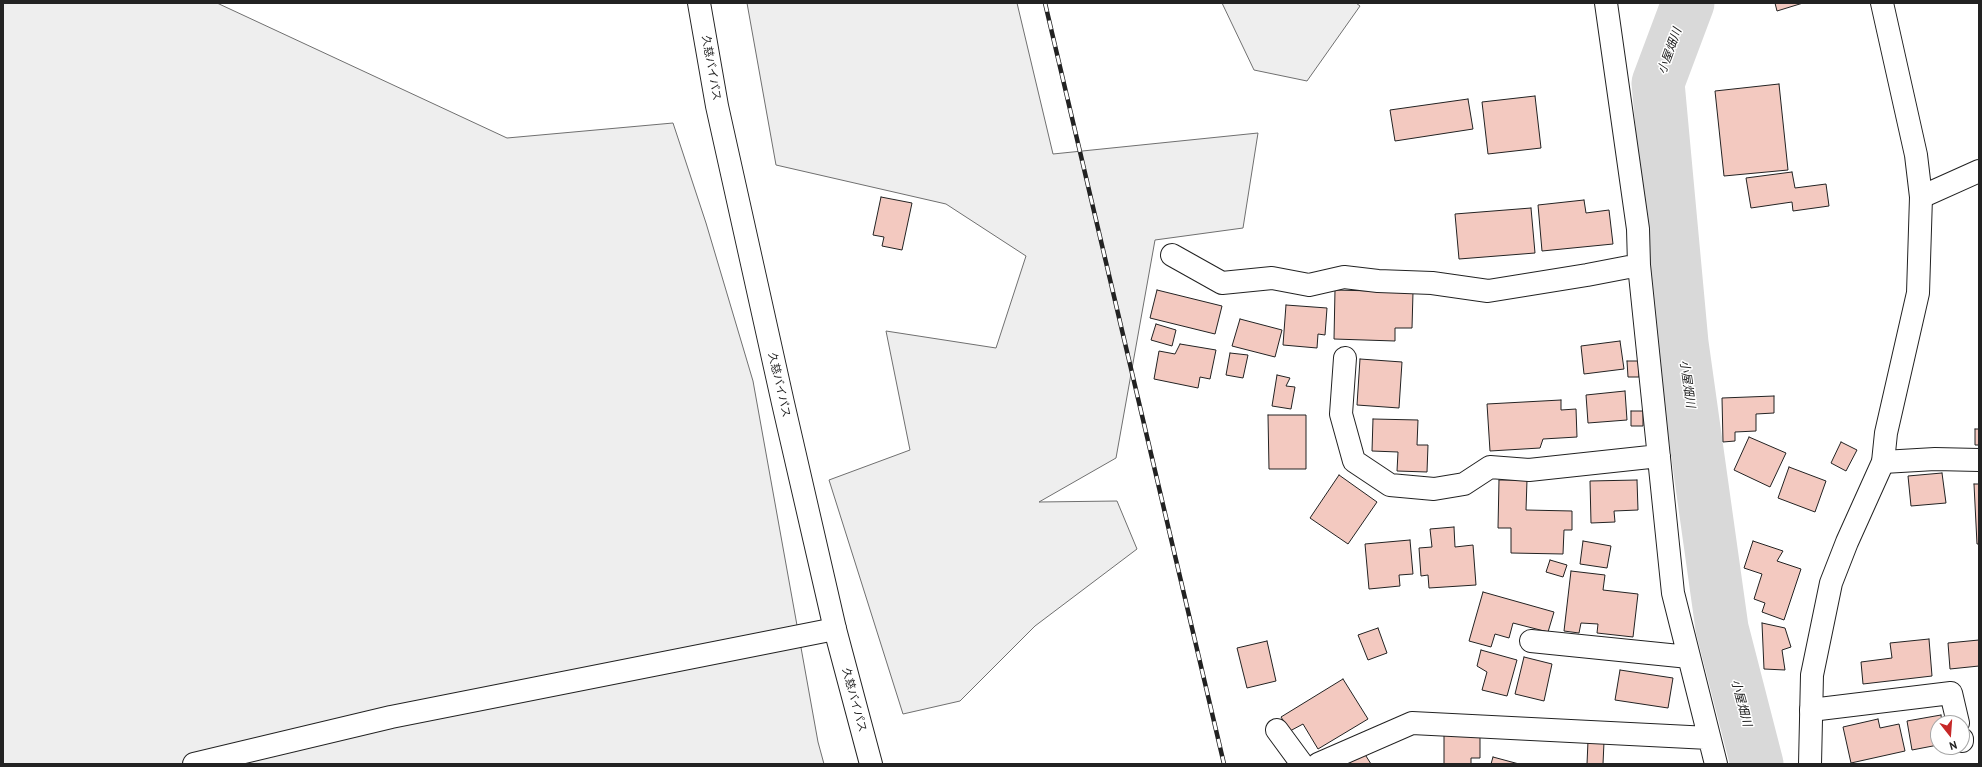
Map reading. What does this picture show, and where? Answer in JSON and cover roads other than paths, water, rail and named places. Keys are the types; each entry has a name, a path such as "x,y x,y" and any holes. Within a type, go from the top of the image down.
{"main road":[{"name":"久慈バイパス","path":"699,3 717,106 835,629 871,764"},
{"path":"1606,3 1638,229 1639,265 1673,593 1716,764"},
{"path":"1810,764 1812,675 1832,583 1847,542 1883,462 1886,433 1918,293 1920,197 1916,155 1882,3"},
{"path":"1920,197 1979,171"},
{"path":"1172,255 1222,283 1272,278 1309,285 1344,277 1378,281 1432,283 1488,291 1639,265"},
{"path":"1345,358 1341,414 1354,461 1390,485 1434,489 1464,484 1490,467 1529,470 1659,456"},
{"path":"1883,462 1935,459 1979,460"},
{"path":"194,764 391,717 835,629"},
{"path":"1531,641 1689,657"},
{"path":"1811,710 1951,693 1956,715"},
{"path":"1318,764 1412,723 1709,738"},
{"path":"1277,730 1302,764"}],"waterway":[{"name":"小屋畑川","path":"1688,3 1658,83 1682,343 1722,628 1757,764"}],"railway":[{"path":"1045,3 1224,764"}]}
